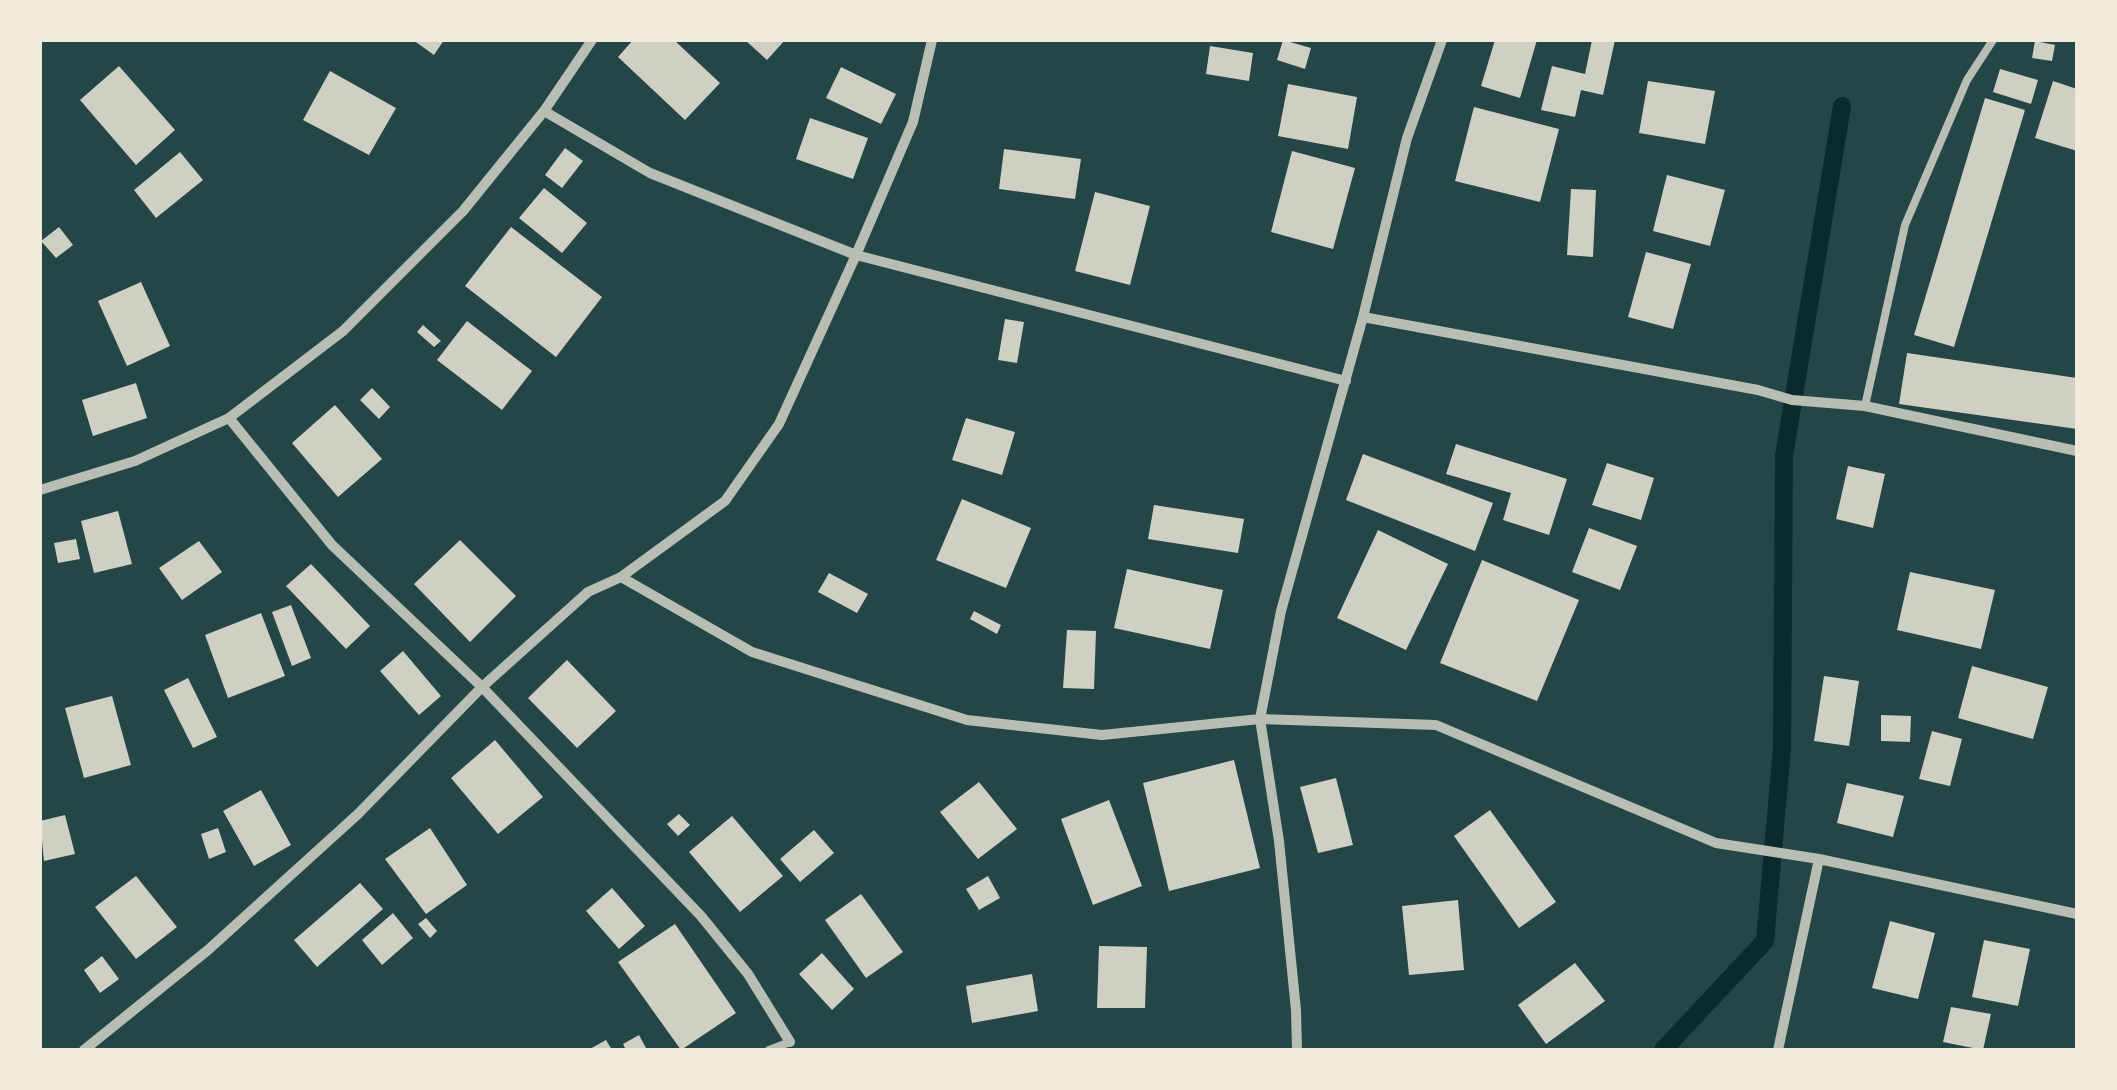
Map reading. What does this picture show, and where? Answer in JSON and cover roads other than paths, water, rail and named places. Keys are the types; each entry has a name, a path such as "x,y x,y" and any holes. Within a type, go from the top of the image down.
{"street":[{"path":"40,490 135,462 229,418 344,331 462,211 544,111 592,40"},
{"path":"84,1050 208,950 331,839 482,688 588,592 621,576 725,501 780,424 913,122 932,40"},
{"path":"1296,1050 1296,1010 1278,841 1260,719 1281,611 1346,381 1407,138 1442,40"},
{"path":"544,111 650,173 856,254 1346,381"},
{"path":"1363,317 1758,390 1792,400 1865,406 2077,451"},
{"path":"229,418 332,545 482,688 702,916 748,974 790,1042"},
{"path":"621,576 752,652 968,720 1102,735 1260,719 1436,725 1716,842 1820,859 2077,914"},
{"path":"1778,1050 1820,859"}],"lane":[{"path":"1865,406 1905,224 1966,80 1993,40"},
{"path":"769,1050 790,1042"}],"waterway":[{"path":"1663,1050 1765,941 1782,748 1784,456 1842,106"}]}
